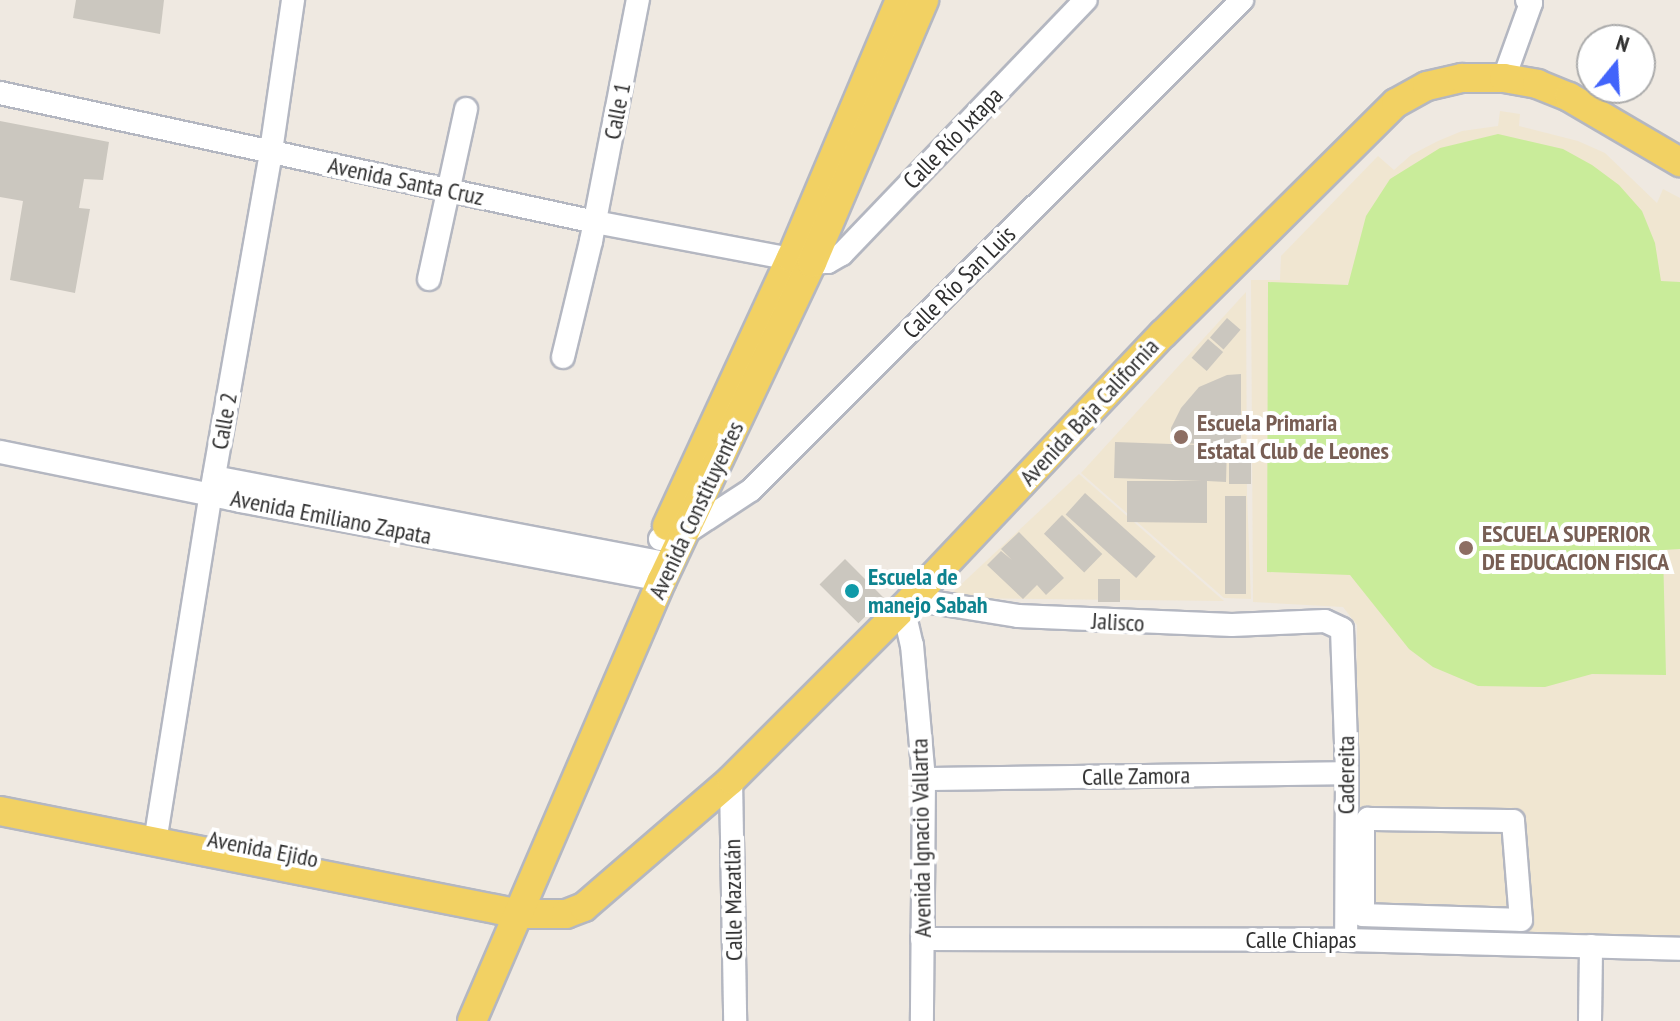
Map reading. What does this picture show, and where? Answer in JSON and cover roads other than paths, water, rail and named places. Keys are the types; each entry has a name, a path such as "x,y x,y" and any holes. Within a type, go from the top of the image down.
{"main road":[{"name":"Avenida Constituyentes","path":"802,261 900,0"},
{"name":"Avenida Constituyentes","path":"472,1021 661,559 924,0"},
{"name":"Avenida Baja California","path":"521,907 584,907 731,780 908,603 1163,334 1396,103 1439,83 1462,78 1504,78 1537,84 1569,97 1680,162"},
{"name":"Avenida Ejido","path":"0,797 156,836"},
{"name":"Avenida Ejido","path":"0,811 156,836 521,907"},
{"name":"Avenida Constituyentes","path":"452,1021 521,907"}],"street":[{"name":"Calle 2","path":"156,836 212,485 271,151 293,0"},
{"name":"Calle 1","path":"563,357 595,222 638,0"},
{"name":"Calle Río Ixtapa","path":"802,261 828,262 842,254 1086,0"},
{"name":"Calle Río San Luis","path":"661,559 751,490 1242,0"},
{"path":"1504,78 1531,3 1527,0"},
{"name":"Avenida Santa Cruz","path":"0,93 595,222 802,261"},
{"path":"429,279 466,109"},
{"name":"Avenida Emiliano Zapata","path":"0,452 661,559"},
{"name":"Jalisco","path":"908,603 1018,616 1133,623 1232,625 1325,621"},
{"name":"Avenida Ignacio Vallarta","path":"908,603 924,779 922,1021"},
{"name":"Cadereita","path":"1325,621 1342,629 1345,642 1346,940"},
{"name":"Calle Zamora","path":"924,779 1347,773"},
{"name":"Calle Mazatlán","path":"731,780 735,1021"},
{"path":"1521,920 1363,915 1364,821 1513,821 1521,920 1521,945"},
{"name":"Calle Chiapas","path":"922,939 1346,940 1680,949"},
{"path":"1590,1021 1591,946"}],"place":[{"name":"Escuela Primaria Estatal Club de Leones","path":"1181,437"},
{"name":"ESCUELA SUPERIOR DE EDUCACION FISICA","path":"1466,548"},
{"name":"Escuela de manejo Sabah","path":"852,591"}]}
